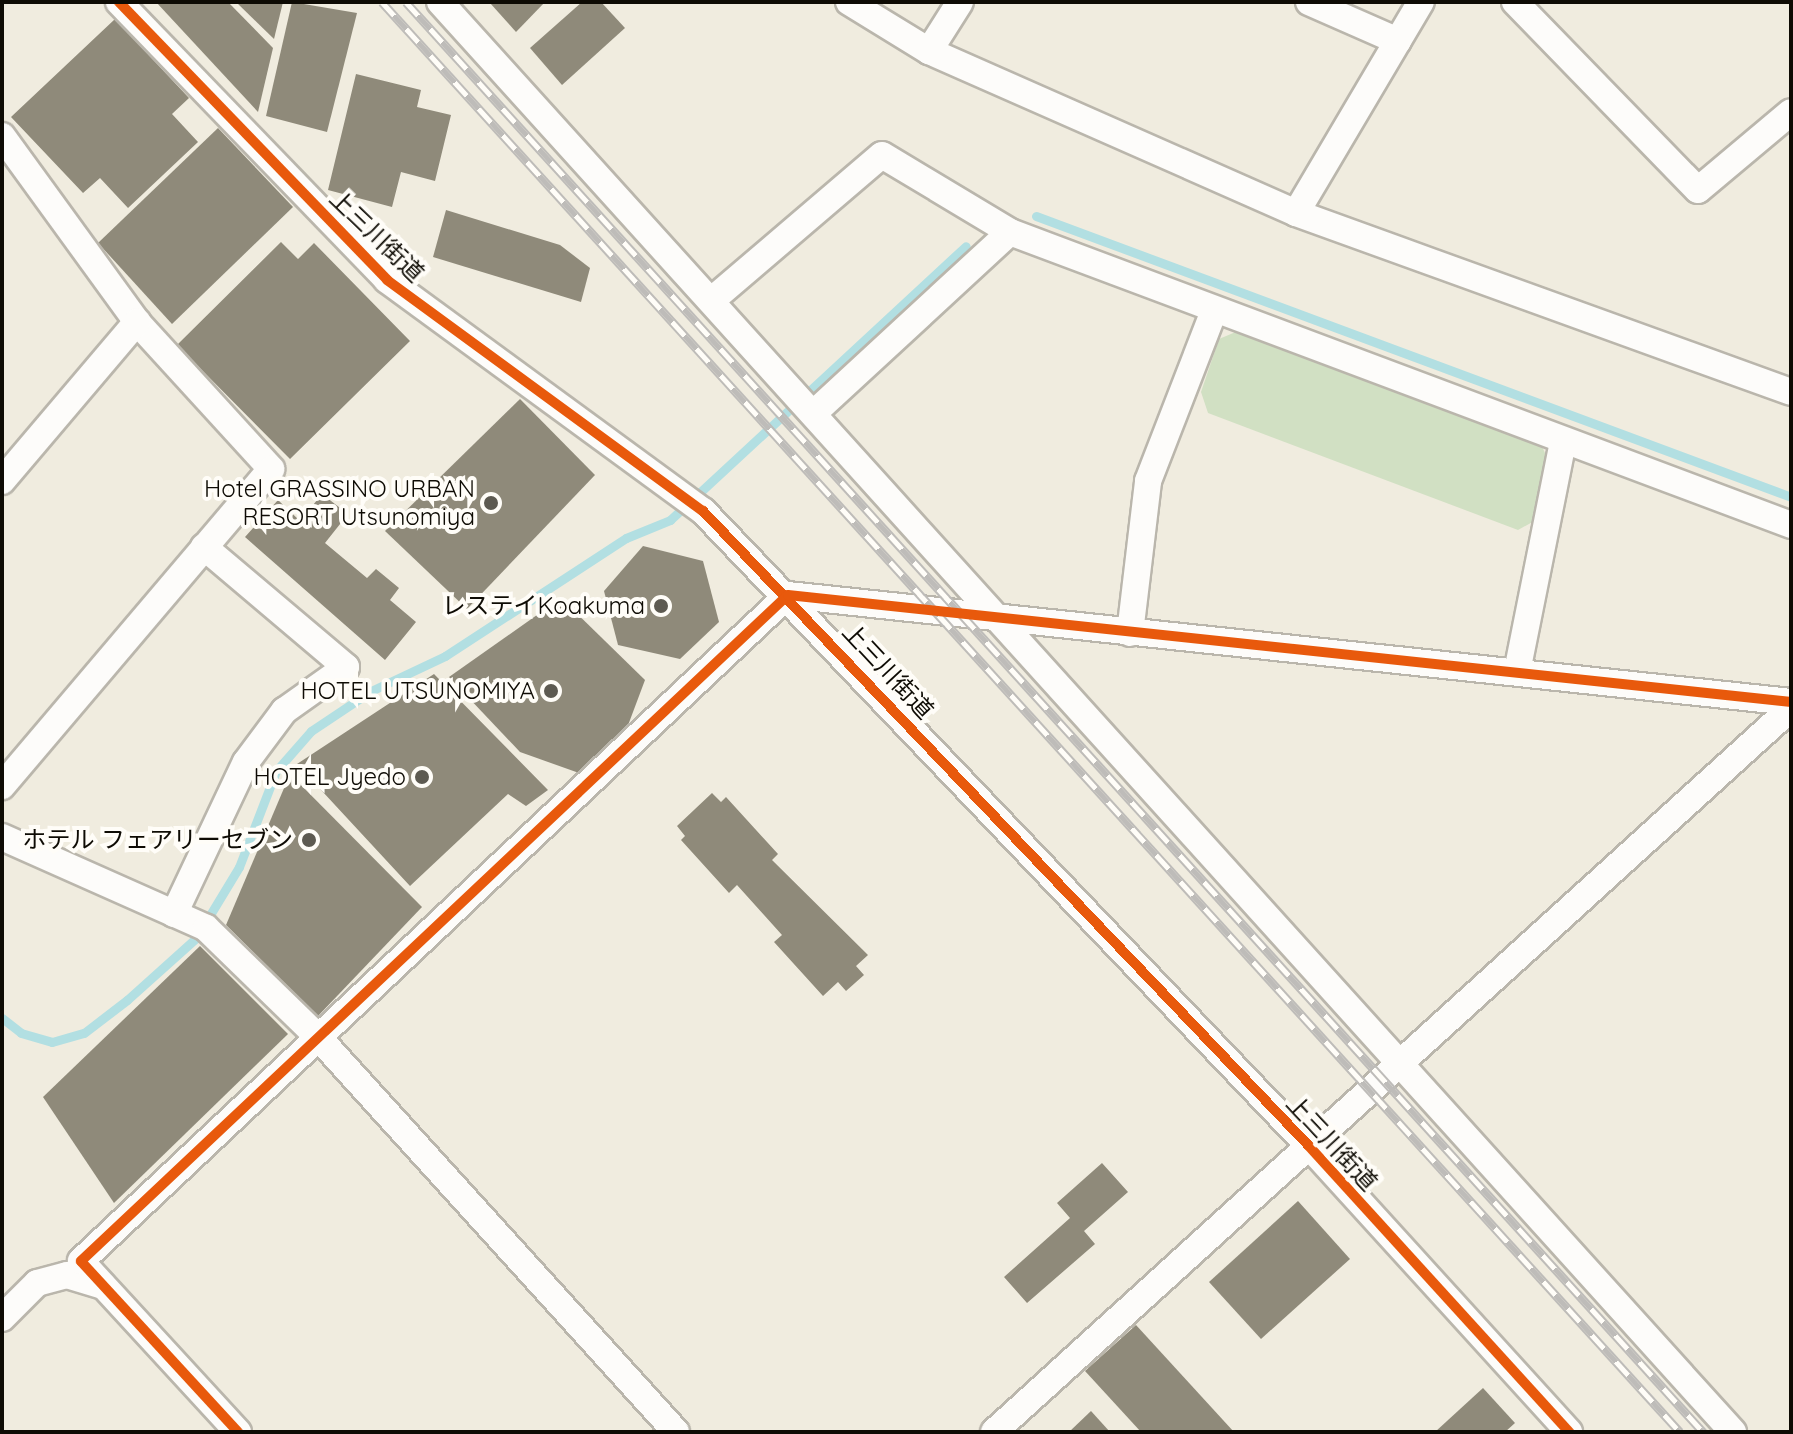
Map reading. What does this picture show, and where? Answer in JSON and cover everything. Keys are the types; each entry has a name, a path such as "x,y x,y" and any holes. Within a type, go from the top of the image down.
{"street":[{"name":"上三川街道","path":"119,2 387,280 703,511 788,595 1308,1145 1569,1432"},
{"path":"440,2 815,412 1733,1432"},
{"path":"849,2 929,51 1296,213 1789,389"},
{"path":"929,51 960,2"},
{"path":"1309,2 1398,41"},
{"path":"1296,213 1421,2"},
{"path":"1515,2 1698,190 1791,112"},
{"path":"2,138 137,322 271,469 2,786"},
{"path":"712,300 882,155 1010,232 1791,525"},
{"path":"815,412 1010,232"},
{"path":"1130,633 1148,481 1214,311"},
{"path":"2,481 137,322"},
{"path":"1517,672 1563,441"},
{"path":"174,914 246,762 284,711 346,667 204,547"},
{"path":"238,1432 81,1261 788,595 1001,621 1791,702"},
{"path":"994,1432 1791,708"},
{"path":"2,837 206,928 318,1037 676,1432"},
{"path":"2,1318 37,1283 67,1275 103,1286"}],"green space":[{"path":"1238,331 1541,444 1548,460 1538,519 1518,530 1208,413 1201,392 1219,339"}],"building":[{"path":"156,2 228,2 273,48 258,112"},
{"path":"236,2 283,2 274,39"},
{"path":"292,2 357,13 327,132 266,116"},
{"path":"492,2 545,2 516,32 490,3"},
{"path":"582,2 601,2 625,28 562,85 530,48"},
{"path":"115,19 189,98 172,114 198,142 128,208 100,178 83,193 11,117"},
{"path":"356,74 421,90 417,107 451,115 435,181 401,172 392,207 328,190"},
{"path":"218,128 293,207 172,324 98,243"},
{"path":"446,210 560,245 590,268 581,302 433,257"},
{"path":"281,242 298,259 314,243 410,341 290,459 177,345"},
{"name":"Hotel GRASSINO URBAN RESORT Utsunomiya","path":"520,399 595,475 467,609 385,531"},
{"path":"322,494 348,514 325,543 367,578 376,569 399,588 390,600 416,622 385,660 245,537 278,500 300,521"},
{"name":"レステイKoakuma","path":"643,546 703,561 719,622 680,659 618,645 604,591"},
{"name":"HOTEL UTSUNOMIYA","path":"561,598 645,680 627,728 579,773 520,752 449,677"},
{"name":"HOTEL Jyedo","path":"434,674 548,790 526,806 508,794 410,886 297,764"},
{"name":"ホテル フェアリーセブン","path":"290,774 422,907 318,1016 226,925"},
{"path":"712,793 721,802 726,797 778,854 772,860 868,955 856,966 864,975 846,991 838,982 823,996 774,942 782,935 737,885 729,893 681,840 685,836 677,826"},
{"path":"200,946 288,1034 114,1203 43,1097"},
{"path":"1102,1163 1128,1192 1084,1231 1095,1244 1027,1303 1004,1277 1070,1218 1057,1203"},
{"path":"1298,1201 1350,1259 1261,1339 1209,1282"},
{"path":"1136,1325 1234,1432 1141,1432 1085,1371"},
{"path":"1483,1388 1515,1423 1505,1432 1435,1432"},
{"path":"1091,1411 1110,1432 1069,1432"}],"waterway":[{"path":"1036,216 1791,497"},
{"path":"2,1018 21,1033 52,1042 84,1033 127,1000 196,938 239,867 276,771 311,731 371,691 445,656 626,538 670,520 966,246"}],"railway":[{"path":"382,2 1680,1432"},
{"path":"406,2 1703,1432"}],"cycle path":[{"path":"119,2 387,280 703,511 1308,1145 1569,1432"},
{"path":"238,1432 81,1261 788,595 1791,702"}],"place":[{"name":"Hotel GRASSINO URBAN RESORT Utsunomiya","path":"491,503"},
{"name":"レステイKoakuma","path":"661,606"},
{"name":"HOTEL UTSUNOMIYA","path":"551,691"},
{"name":"HOTEL Jyedo","path":"422,777"},
{"name":"ホテル フェアリーセブン","path":"309,840"}]}
